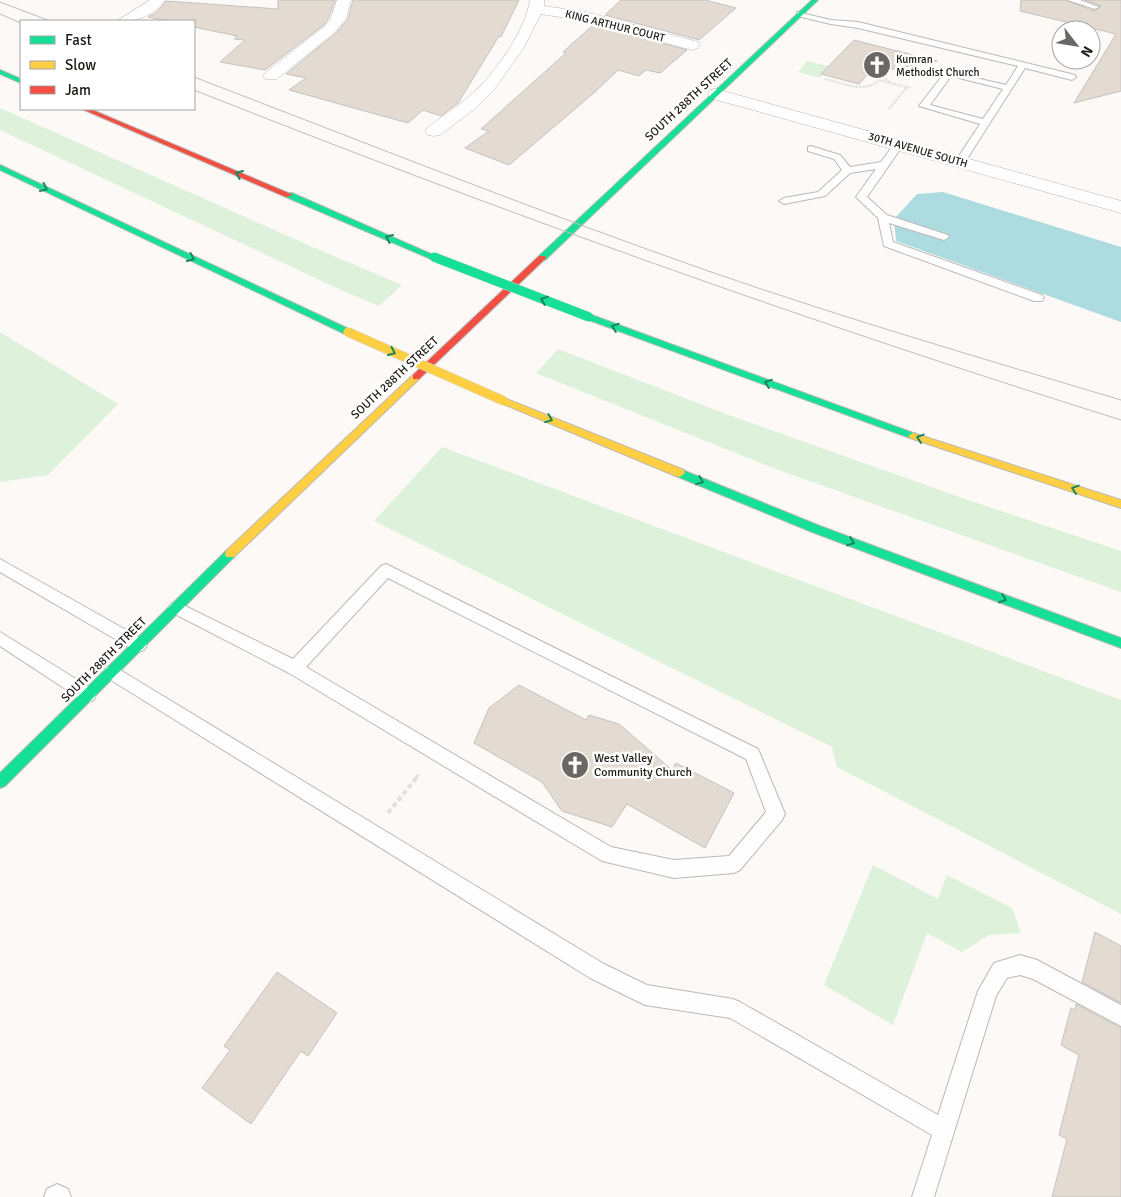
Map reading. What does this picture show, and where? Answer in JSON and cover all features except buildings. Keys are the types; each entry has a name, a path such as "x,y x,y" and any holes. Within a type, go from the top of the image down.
{"main road":[{"name":"SOUTH 288TH STREET","path":"0,782 275,510 814,0"},
{"path":"0,72 20,82"},
{"path":"87,110 434,257 589,317 910,435 1121,504"},
{"path":"0,167 348,332 504,401 816,529 1121,643"}],"street":[{"path":"127,20 148,9 158,0"},
{"path":"271,76 330,29 338,19 344,0"},
{"name":"KING ARTHUR COURT","path":"434,131 478,98 492,84 531,24 537,4 692,46"},
{"name":"30TH AVENUE SOUTH","path":"716,94 1121,207"}],"lane":[{"path":"1071,0 1094,8"},
{"path":"800,14 831,22 858,25 1072,77"},
{"path":"960,162 1023,65"},
{"path":"986,123 924,106 949,73 1008,88"},
{"path":"898,145 861,197 883,217 944,237"},
{"path":"812,149 837,157 847,170"},
{"path":"784,201 822,194 847,170 883,165"},
{"path":"883,217 888,244 1038,298"},
{"path":"0,565 139,645"},
{"path":"176,608 295,668 608,856 674,869 734,864 776,814 752,754 386,570 295,668"},
{"path":"0,638 88,695"},
{"path":"112,672 597,971 645,995 733,1009 944,1130"},
{"path":"923,1197 988,992 1001,970 1020,966 1037,970 1121,1016"},
{"path":"55,1197 57,1195 60,1197"}],"path":[{"path":"878,71 890,83"},
{"path":"825,79 861,88 872,87 879,80 934,94"},
{"path":"889,109 907,87"},
{"path":"373,833 436,752"}],"green space":[{"path":"807,61 829,66 820,78 798,72"},
{"path":"0,108 402,285 379,306 341,290 0,130"},
{"path":"0,332 118,404 48,475 0,482"},
{"path":"558,349 726,414 962,498 1121,551 1121,592 776,469 536,373"},
{"path":"442,447 1121,700 1121,914 837,767 832,747 374,521"},
{"path":"873,865 938,899 947,875 1012,908 1021,933 989,935 962,952 927,933 893,1025 824,985"}],"water":[{"path":"943,192 1121,247 1121,322 896,241 894,219 917,194"}],"tram line":[{"path":"0,2 47,20"},
{"path":"0,14 20,23"},
{"path":"195,77 516,201 711,272 864,322 1121,400"},
{"path":"195,90 423,179 654,264 887,344 1121,420"}],"traffic: fast":[{"path":"542,258 815,0"},
{"path":"0,72 20,81"},
{"path":"0,167 348,332"},
{"path":"289,195 434,257"},
{"path":"434,257 589,317"},
{"path":"589,317 913,436"},
{"path":"680,473 816,529 1121,643"},
{"path":"0,782 230,554"}],"traffic: slow":[{"path":"348,332 504,401"},
{"path":"230,554 416,377"},
{"path":"504,401 680,473"},
{"path":"913,436 1121,504"}],"traffic: jam":[{"path":"87,110 289,195"},
{"path":"416,377 542,258"}],"place":[{"name":"Kumran Methodist Church","path":"877,65"},
{"name":"West Valley Community Church","path":"575,765"}]}
